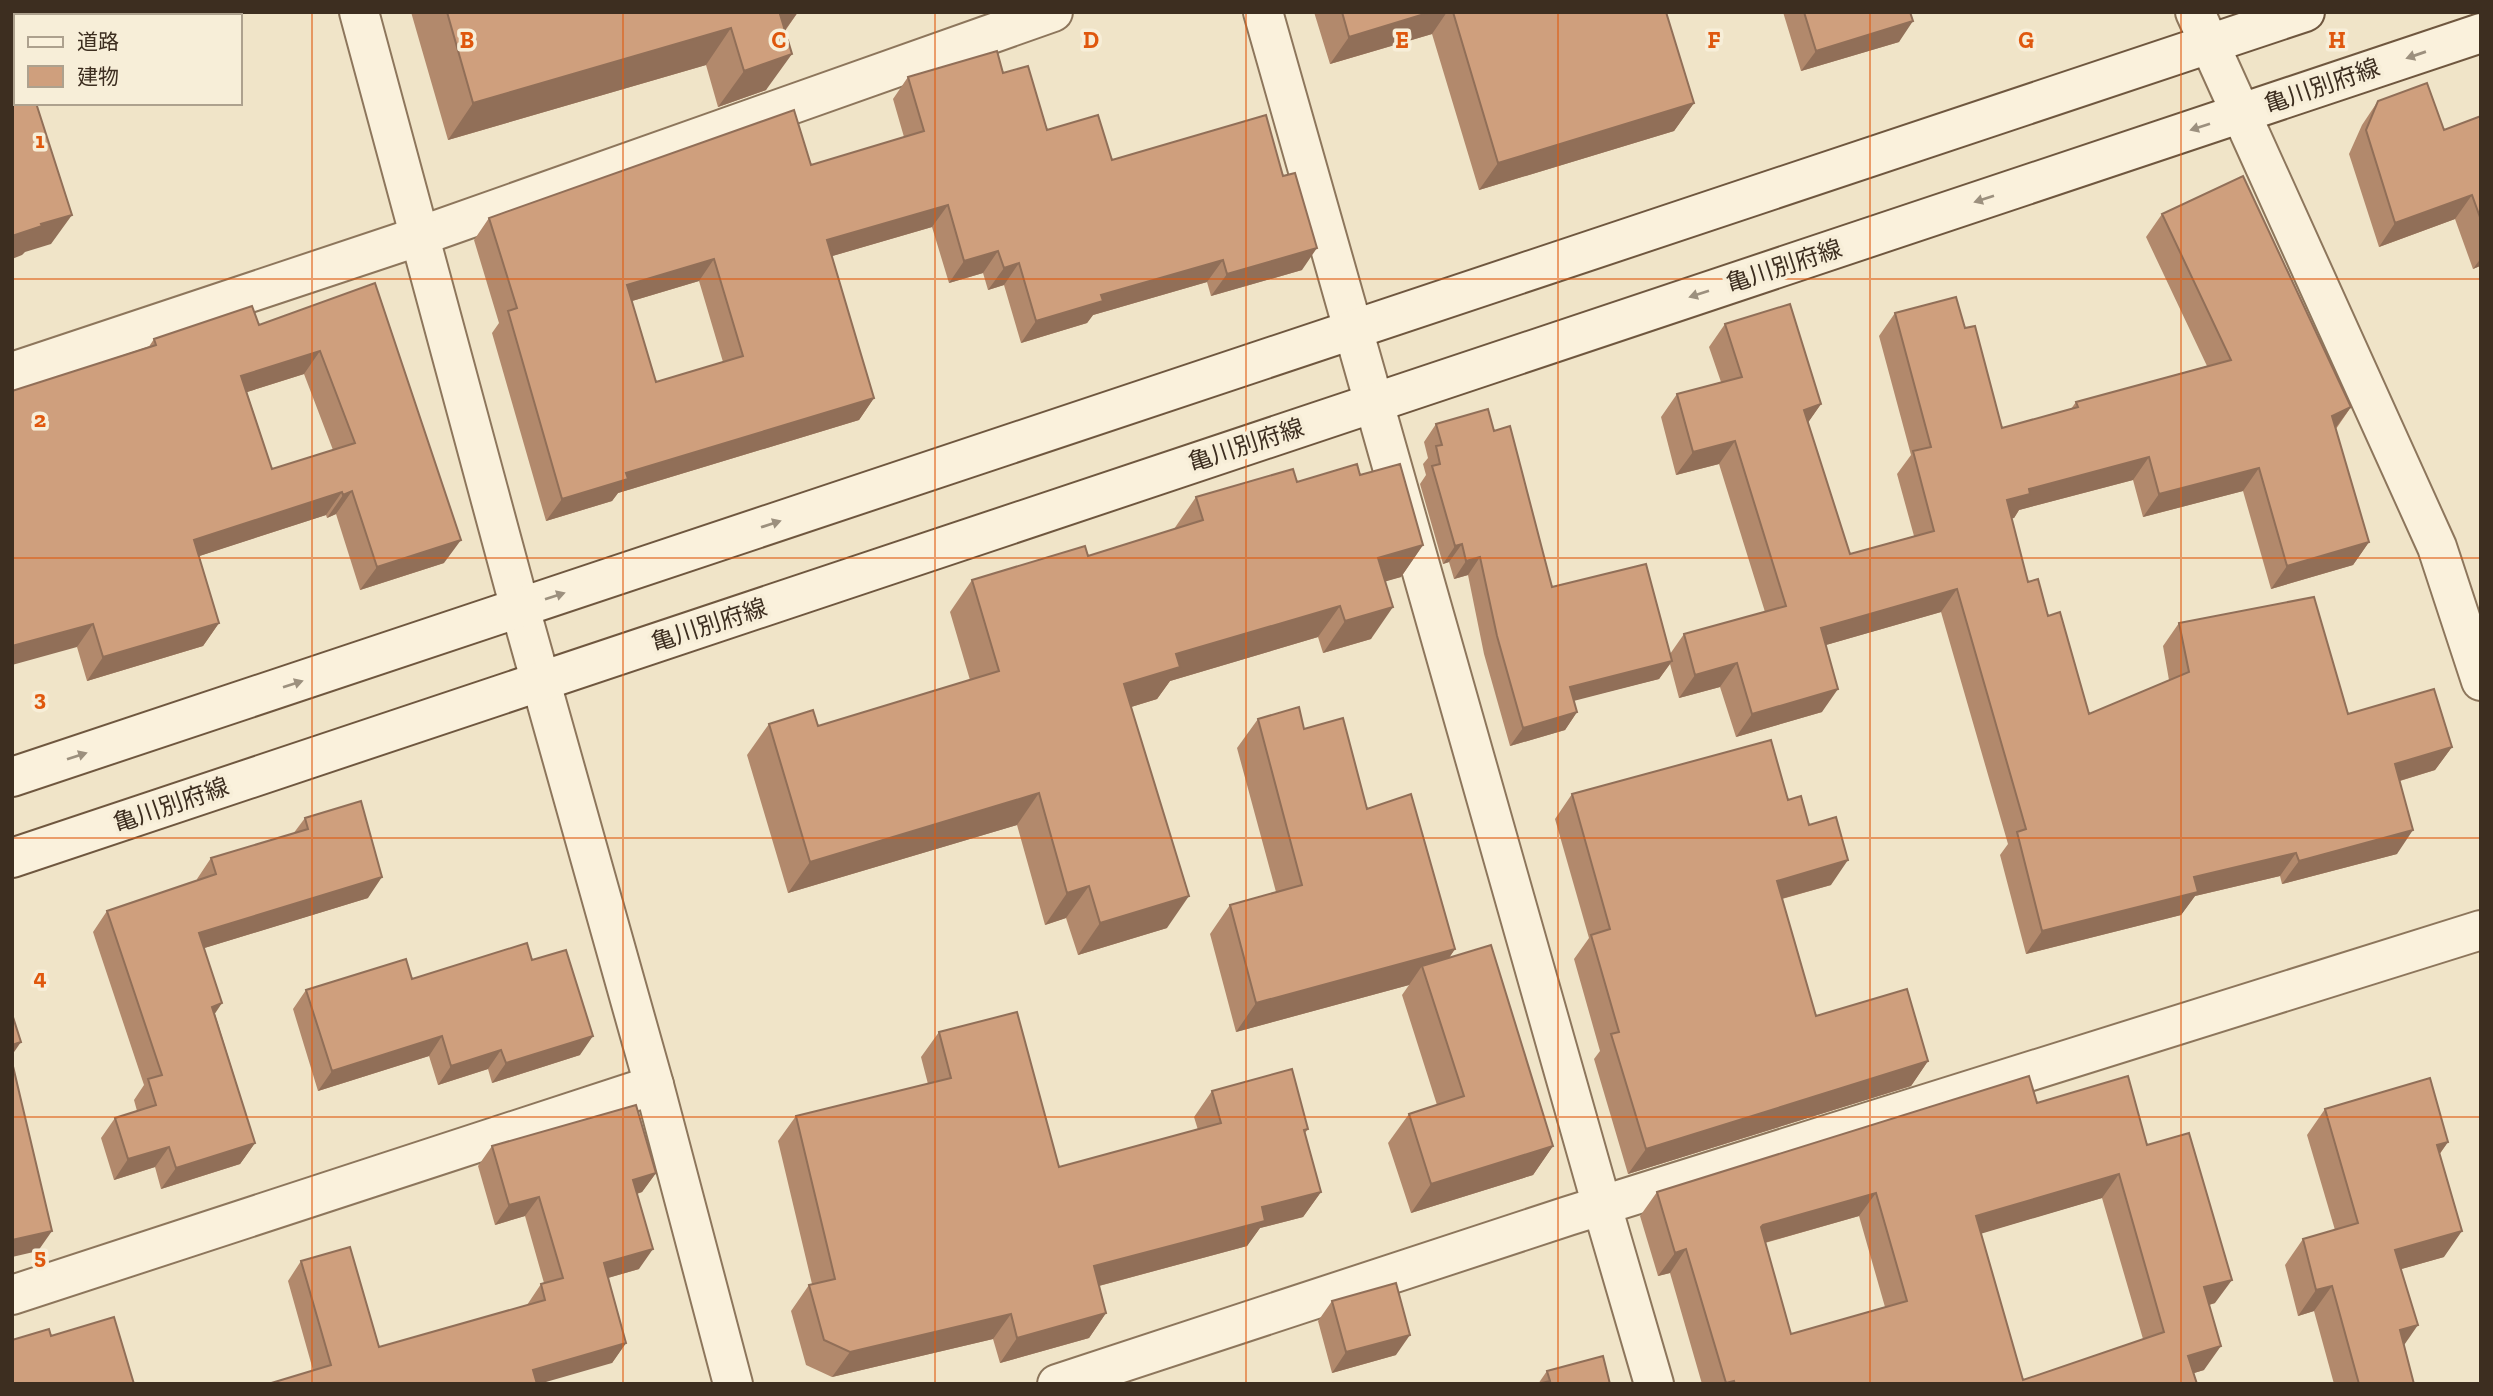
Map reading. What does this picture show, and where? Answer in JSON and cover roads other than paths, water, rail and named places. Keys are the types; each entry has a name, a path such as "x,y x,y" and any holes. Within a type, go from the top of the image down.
{"street":[{"path":"359,12 540,682 654,1085 733,1384"},
{"path":"12,372 420,236 1053,12"},
{"path":"1263,12 1654,1384"},
{"path":"12,777 1353,330 2202,28 2305,12"},
{"path":"2202,28 2437,547 2481,681"},
{"name":"亀川別府線","path":"12,858 2481,33"},
{"path":"1058,1384 1602,1206 2481,930"},
{"path":"12,1295 654,1085"}]}
